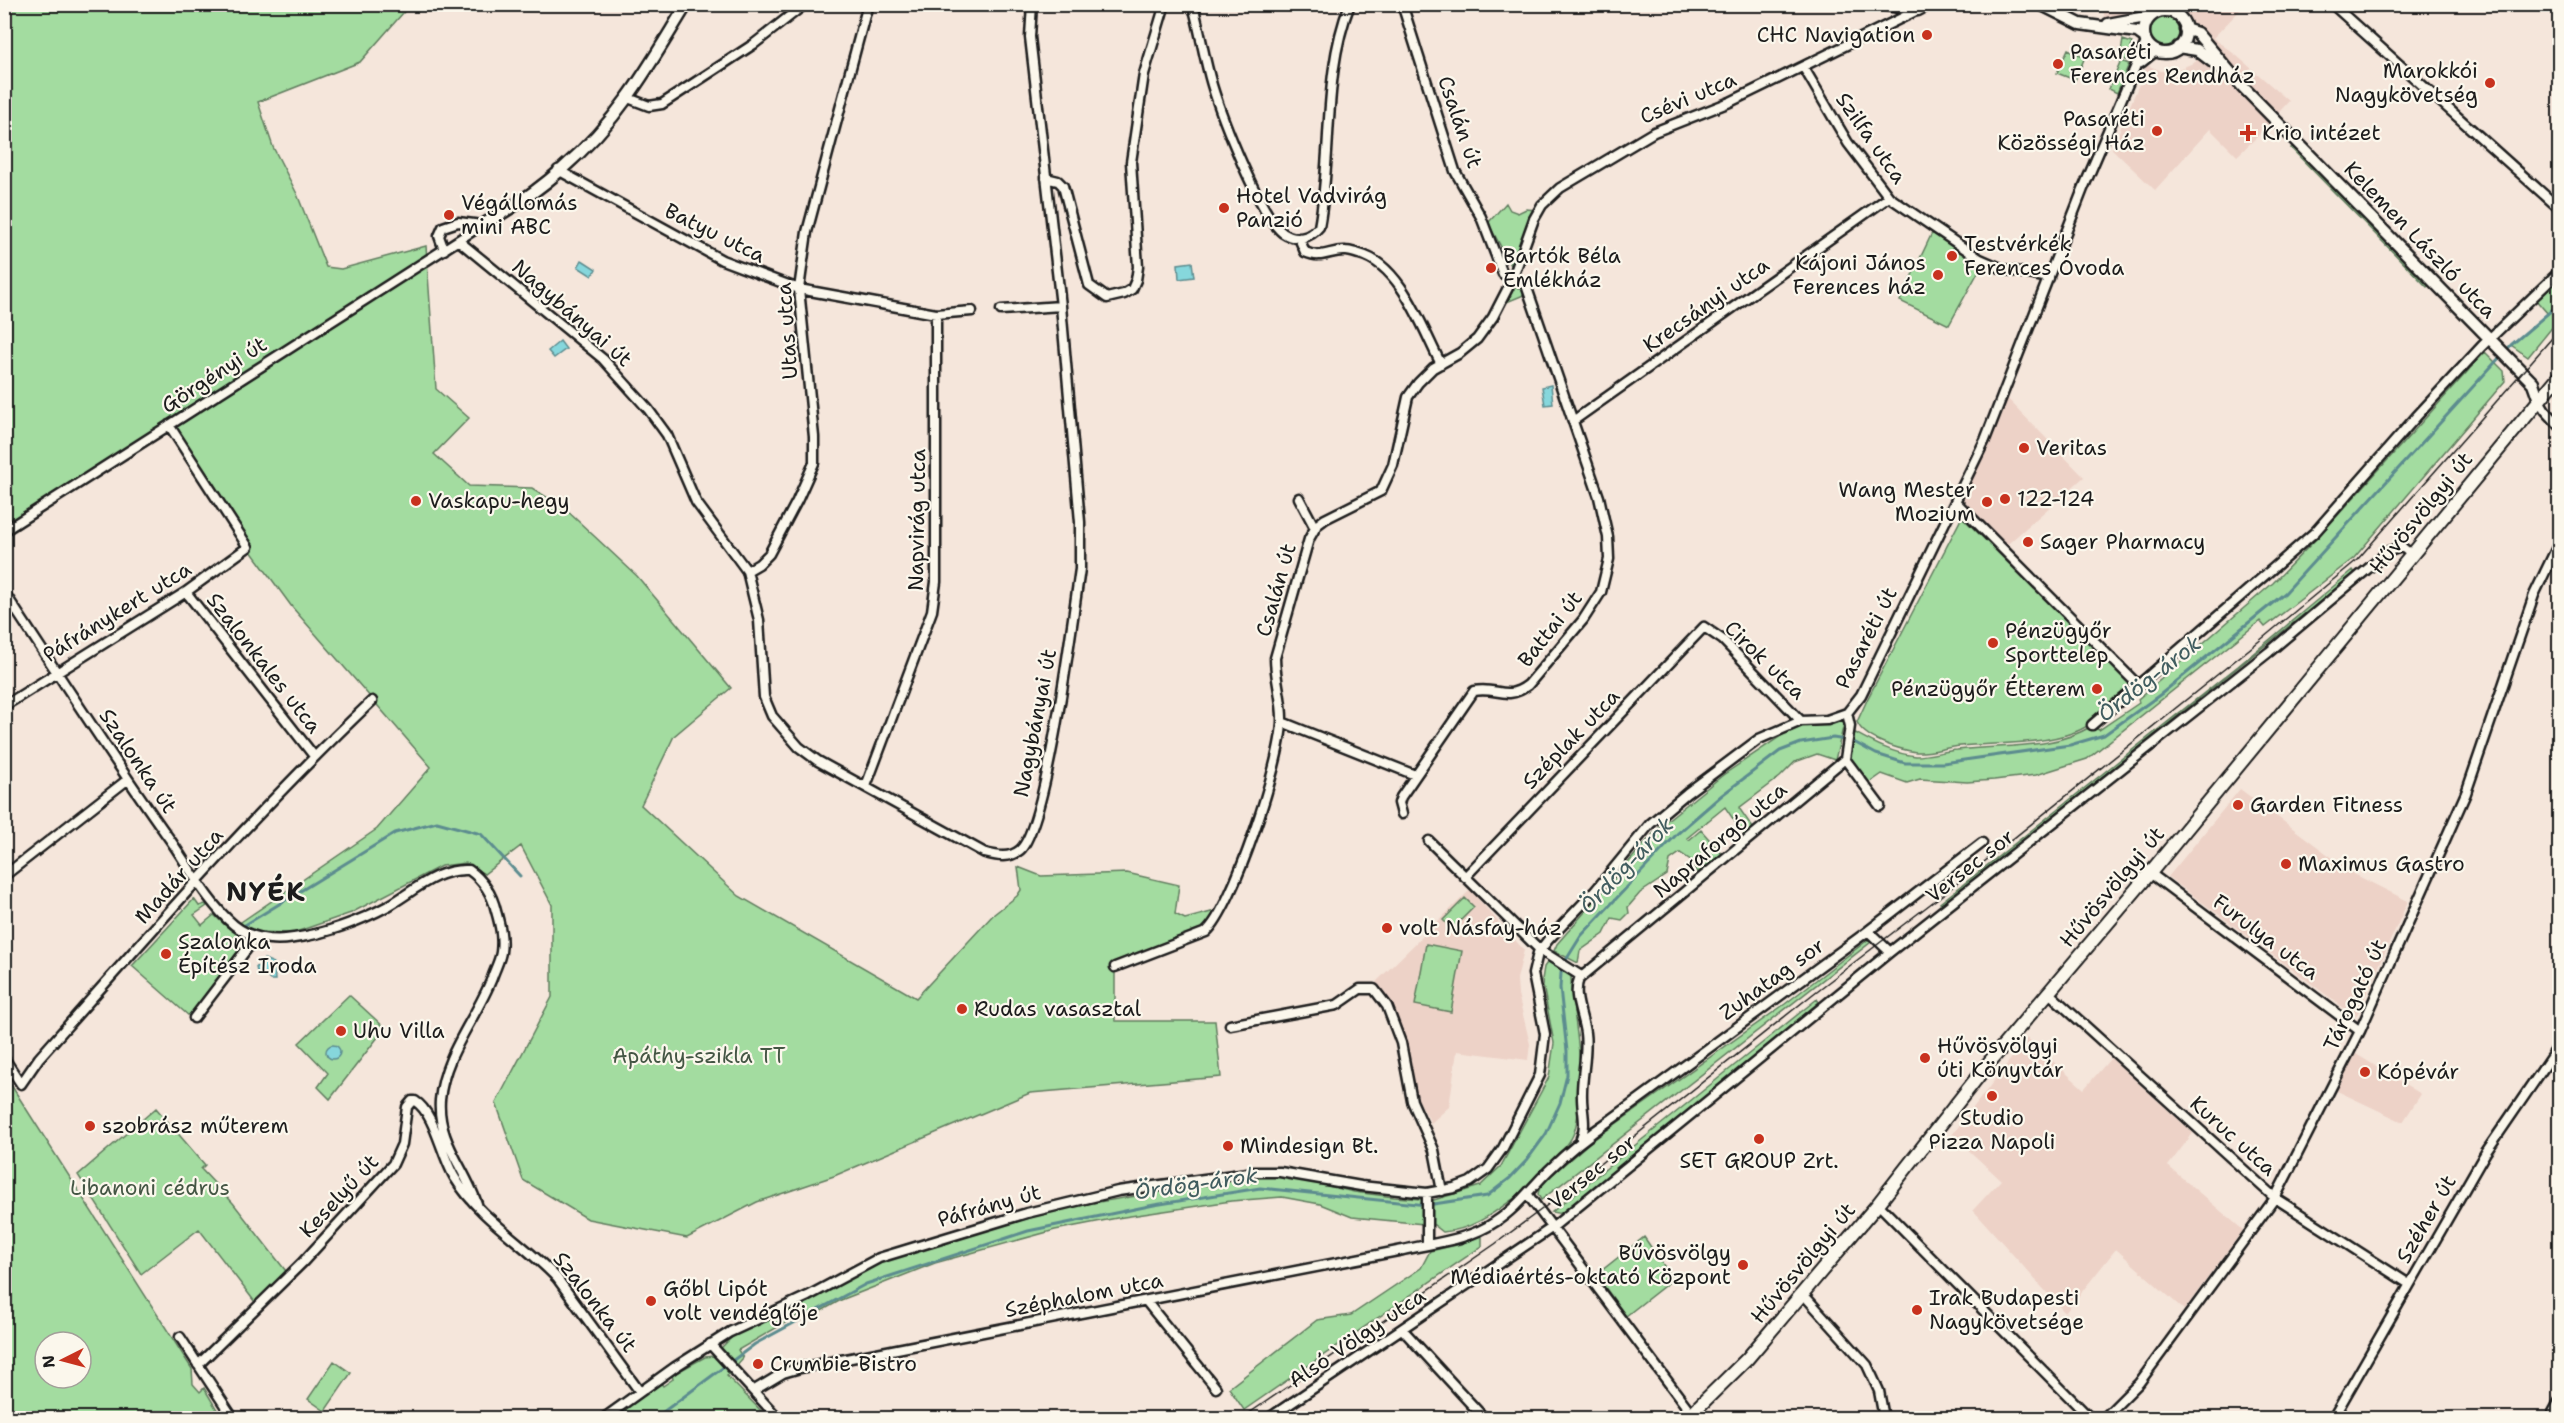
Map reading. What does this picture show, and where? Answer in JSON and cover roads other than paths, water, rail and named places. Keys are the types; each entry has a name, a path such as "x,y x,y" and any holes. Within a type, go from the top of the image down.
{"main road":[{"name":"Hűvösvölgyi út","path":"1689,1416 1747,1359 1803,1294 1878,1204 1987,1065 2150,873 2559,375"}],"street":[{"path":"444,250 439,236 443,227 458,222 482,225 520,201 592,140 628,98 687,4"},
{"path":"628,98 649,106 662,104 754,44 805,4"},
{"name":"Utas utca","path":"747,571 769,555 814,463 814,437 799,289 807,232 868,4"},
{"name":"Nagybányai út","path":"459,241 603,359 648,409 667,435 696,502 747,571 759,620 764,697 772,716 800,747 818,761 985,853 1010,856 1021,849 1029,838 1034,824 1061,700 1080,569 1080,522 1061,306 1030,37 1032,4"},
{"path":"1046,178 1058,181 1063,186 1089,285 1107,298 1124,294 1132,289 1138,267 1131,162 1144,74 1166,4"},
{"path":"1191,4 1224,122 1252,183 1277,227 1291,237 1299,238 1307,237 1319,227 1332,80 1338,43 1350,4"},
{"name":"Csalán út","path":"1115,967 1206,933 1215,924 1227,900 1266,797 1276,761 1282,722 1275,658 1305,548 1315,528 1325,519 1381,490 1393,465 1408,397 1418,382 1477,339 1493,316 1512,279 1503,274 1481,217 1455,171 1402,4"},
{"path":"1881,4 1917,10"},
{"name":"Csévi utca","path":"1512,279 1534,219 1542,205 1560,188 1654,132 1730,102 1804,68 1929,4"},
{"path":"2040,4 2062,17 2093,27 2137,32 2156,51 2168,52 2178,47 2184,37 2185,29 2175,4"},
{"path":"2332,4 2559,209"},
{"path":"2093,27 2157,11 2169,11 2179,16"},
{"path":"2145,39 2144,29 2157,11"},
{"name":"Kelemen László utca","path":"2185,29 2197,33 2242,86 2533,383 2539,400"},
{"name":"Pasaréti út","path":"1540,950 1595,891 1650,824 1687,793 1759,739 1801,721 1827,720 1847,713 1861,695 1985,440 2083,189 2137,68 2145,39"},
{"name":"Kelemen László utca","path":"2178,47 2203,53 2242,86"},
{"name":"Pasaréti út","path":"2137,68 2147,56 2156,51"},
{"name":"Szilfa utca","path":"1804,68 1848,143 1890,197 1980,259 2002,269 2049,278"},
{"name":"Batyu utca","path":"558,170 722,260 799,289 936,314 972,311"},
{"name":"Krecsányi utca","path":"1573,421 1890,197"},
{"name":"Görgényi út","path":"4,531 482,225"},
{"path":"1299,238 1305,252 1314,256 1345,250 1366,255 1382,264 1410,304 1441,364"},
{"path":"2092,725 2315,532 2482,346 2490,341 2559,271"},
{"name":"Battai út","path":"1415,775 1474,691 1483,689 1511,695 1528,685 1583,620 1601,592 1609,559 1608,537 1599,497 1526,285 1512,279"},
{"path":"1001,310 1061,306"},
{"name":"Napvirág utca","path":"866,786 932,611 936,582 936,314"},
{"path":"2539,400 2559,426"},
{"name":"Páfránykert utca","path":"4,706 186,592 248,547 170,425"},
{"path":"1299,498 1315,528"},
{"path":"1956,502 2138,685"},
{"name":"Tárogató út","path":"2104,1419 2139,1383 2275,1198 2360,1031 2466,793 2534,595 2559,541"},
{"name":"Versec sor","path":"1554,1227 1890,952 2269,652 2389,551 2402,547 2412,555"},
{"name":"Szalonka út","path":"4,592 127,780 198,880 233,924 256,937 293,939 333,929 387,906 424,882 449,872 469,870 480,877 494,900 501,926 501,955 486,991 457,1042 447,1070 440,1106 448,1144 474,1194 478,1207 543,1262 640,1392"},
{"name":"Szalonkales utca","path":"186,592 314,756"},
{"name":"Cirok utca","path":"1704,627 1723,640 1801,721"},
{"name":"Széplak utca","path":"1465,877 1704,627"},
{"name":"Madár utca","path":"4,1058 21,1084 39,1058 198,880 314,756 372,701"},
{"path":"1847,713 1850,726 1845,757 1880,806"},
{"path":"1282,722 1415,775 1401,797 1399,803 1402,814"},
{"name":"Napraforgó utca","path":"1581,976 1600,963 1845,757"},
{"path":"4,876 127,780"},
{"path":"1429,842 1540,950 1581,976 1576,990 1585,1033 1586,1051 1582,1097 1585,1131 1581,1139"},
{"name":"Zuhatag sor","path":"1427,1244 1482,1229 1496,1222 1528,1195 1545,1173 1581,1139 1612,1119 1868,931 1982,843"},
{"name":"Furulya utca","path":"2150,873 2360,1031"},
{"path":"1868,931 1890,952"},
{"path":"194,1018 256,937"},
{"path":"1427,1244 1427,1193 1470,1182 1488,1169 1503,1148 1540,1075 1545,1034 1533,974 1540,950"},
{"path":"1230,1025 1337,1005 1360,988 1374,989 1387,1005 1401,1043 1412,1101 1434,1150 1442,1191"},
{"name":"Kuruc utca","path":"2049,993 2275,1198 2409,1284"},
{"name":"Széher út","path":"2333,1419 2486,1152 2559,1044"},
{"name":"Keselyű út","path":"198,1365 302,1263 393,1164 402,1144 407,1107 412,1101 418,1102 426,1112 448,1167 462,1189 478,1207"},
{"name":"Páfrány út","path":"604,1419 710,1344 739,1327 808,1296 879,1258 1027,1213 1118,1191 1267,1172 1427,1193"},
{"path":"1528,1195 1554,1227 1689,1416"},
{"path":"1878,1204 2090,1419"},
{"name":"Alsó Völgy utca","path":"1269,1419 1554,1227"},
{"name":"Széphalom utca","path":"753,1391 790,1370 1427,1244"},
{"path":"1803,1294 1867,1365 1879,1391 1884,1419"},
{"path":"1146,1301 1216,1388"},
{"path":"1402,1330 1484,1419"},
{"path":"180,1337 233,1419"},
{"path":"710,1344 778,1419"},
{"path":"2550,1419 2559,1400"}],"water":[{"path":"582,260 596,269 592,276 578,267"},
{"path":"1192,262 1194,277 1179,279 1178,264"},
{"path":"560,341 566,349 554,358 548,351"},
{"path":"1551,385 1553,404 1545,405 1542,387"},
{"path":"264,959 274,963 275,980 270,980 262,972 257,972 256,967 260,966"},
{"path":"333,1045 338,1047 340,1052 338,1057 333,1059 328,1057 326,1052 328,1047"}],"waterway":[{"name":"Ördög-árok","path":"655,1418 755,1344 866,1284 1028,1231 1154,1205 1260,1188 1427,1205 1487,1196 1510,1178 1527,1160 1546,1134 1560,1103 1567,1075 1567,1051 1560,988 1561,973 1566,960 1581,936 1677,834 1722,795 1780,751 1801,743 1833,738 1852,741 1876,754 1905,763 1943,763 2070,745 2104,735 2161,694 2285,593 2511,345 2560,303"},
{"path":"245,925 395,833 437,822 481,834 520,876"}],"tram line":[{"path":"1242,1418 1495,1244 1557,1198 1813,994 1959,882 2258,642 2357,560 2560,329"}],"place":[{"name":"CHC Navigation","path":"1927,35"},
{"name":"Pasaréti Ferences Rendház","path":"2058,64"},
{"name":"Marokkói Nagykövetség","path":"2490,83"},
{"name":"Pasaréti Közösségi Ház","path":"2157,131"},
{"name":"Krio intézet","path":"2248,133"},
{"name":"Hotel Vadvirág Panzió","path":"1224,208"},
{"name":"Végállomás mini ABC","path":"449,215"},
{"name":"Testvérkék Ferences Óvoda","path":"1952,256"},
{"name":"Bartók Béla Emlékház","path":"1491,268"},
{"name":"Kájoni János Ferences ház","path":"1938,275"},
{"name":"Veritas","path":"2024,448"},
{"name":"122-124","path":"2005,499"},
{"name":"Vaskapu-hegy","path":"416,501"},
{"name":"Wang Mester Mozium","path":"1987,502"},
{"name":"Sager Pharmacy","path":"2028,542"},
{"name":"Pénzügyőr Sporttelep","path":"1993,643"},
{"name":"Pénzügyőr Étterem","path":"2097,689"},
{"name":"Garden Fitness","path":"2238,805"},
{"name":"Maximus Gastro","path":"2286,864"},
{"name":"volt Násfay-ház","path":"1387,928"},
{"name":"Szalonka Építész Iroda","path":"166,954"},
{"name":"Rudas vasasztal","path":"962,1009"},
{"name":"Uhu Villa","path":"341,1031"},
{"name":"Hűvösvölgyi úti Könyvtár","path":"1925,1058"},
{"name":"Kópévár","path":"2365,1072"},
{"name":"Studio Pizza Napoli","path":"1992,1096"},
{"name":"szobrász műterem","path":"90,1126"},
{"name":"SET GROUP Zrt.","path":"1759,1139"},
{"name":"Mindesign Bt.","path":"1228,1146"},
{"name":"Bűvösvölgy Médiaértés-oktató Központ","path":"1743,1265"},
{"name":"Gőbl Lipót volt vendéglője","path":"651,1301"},
{"name":"Irak Budapesti Nagykövetsége","path":"1917,1310"},
{"name":"Crumbie Bistro","path":"758,1364"}],"district":[{"name":"NYÉK","path":"266,892"}],"park label":[{"name":"Apáthy-szikla TT","path":"699,1056"},
{"name":"Libanoni cédrus","path":"150,1188"}]}
